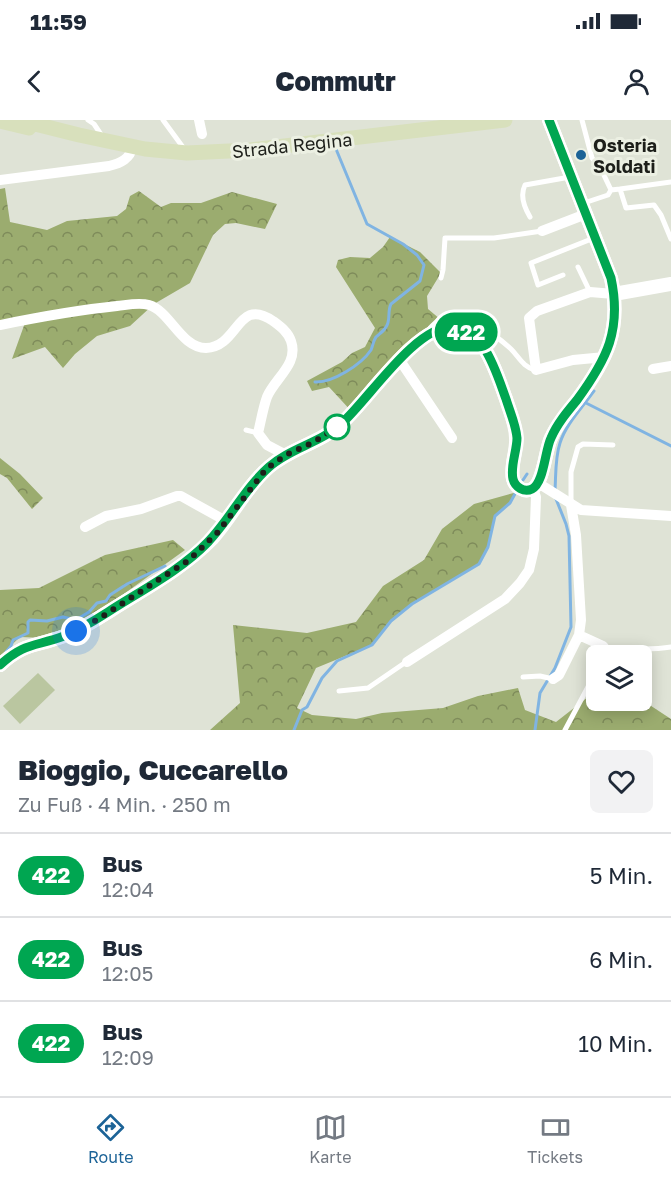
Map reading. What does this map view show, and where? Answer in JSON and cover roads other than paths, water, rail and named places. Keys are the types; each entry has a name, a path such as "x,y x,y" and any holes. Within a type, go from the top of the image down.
{"main road":[{"name":"Strada Regina","path":"19,120 110,140"},
{"name":"Strada Regina","path":"46,120 133,146 187,153 250,150 505,120"},
{"path":"0,121 51,134 79,135"}],"street":[{"path":"199,120 202,134"},
{"path":"407,662 505,599 529,570 534,549 536,486 550,439 597,373 605,357 614,326 614,294 611,278 549,120"},
{"path":"0,180 109,166 125,160 133,146"},
{"path":"542,231 584,209"},
{"path":"605,357 573,360 536,370 530,316 537,311 590,292 614,294 671,284"},
{"path":"0,325 87,309 135,304 149,305 165,316 176,331 206,348 223,341 235,331 245,317 258,313 266,316 287,332 292,342 293,354 290,363 267,398 258,433 267,445 286,455"},
{"path":"0,665 20,649 69,634 100,618 189,560 226,521 259,477 274,462 335,430 399,359 418,343 442,329 453,327 470,334 486,351 495,367 516,432 512,473 514,482 521,489 536,486 555,493 581,510 671,516"},
{"path":"399,359 452,438"},
{"path":"653,369 671,366"},
{"path":"85,526 106,516 141,509 177,496 181,496 226,521"},
{"path":"545,677 560,675 579,635 581,620 576,535 571,505"},
{"path":"579,635 603,645"}],"lane":[{"path":"88,120 94,124 99,133 110,140"},
{"path":"163,120 187,153"},
{"path":"582,120 592,158 611,190"},
{"path":"530,217 525,208 522,191 525,185 572,177"},
{"path":"611,190 671,182"},
{"path":"620,189 626,208 654,205 662,215 671,239"},
{"path":"584,209 608,195 611,190"},
{"path":"441,278 444,239 494,238 542,231"},
{"path":"563,275 538,285 531,263 596,238"},
{"path":"578,267 590,292"},
{"path":"418,343 440,319 447,315 457,315 466,318 502,342 524,365 536,370"},
{"path":"246,430 258,433"},
{"path":"571,505 571,472 578,447 583,444 613,445"},
{"path":"652,649 671,647"},
{"path":"339,691 368,688 407,662"},
{"path":"523,677 545,677"},
{"path":"565,730 586,691"}],"waterway":[{"path":"315,382 330,380 338,376 366,356 374,340 387,324 391,304 420,281 424,265 417,255 403,244 367,224 336,149"},
{"path":"555,490 557,454 560,443 570,423 594,391"},
{"path":"586,403 671,446"},
{"path":"523,480 527,474"},
{"path":"294,730 302,710 307,707 322,678 337,661 372,645 391,621 412,604 479,564 488,547 495,516 510,503 516,492"},
{"path":"535,730 540,693 555,668 571,627 569,536 556,499"},
{"path":"6,652 13,640 28,633 30,620 47,621 63,617 76,620 127,584 165,566"}],"place":[{"name":"Osteria Soldati","path":"581,155"}]}
